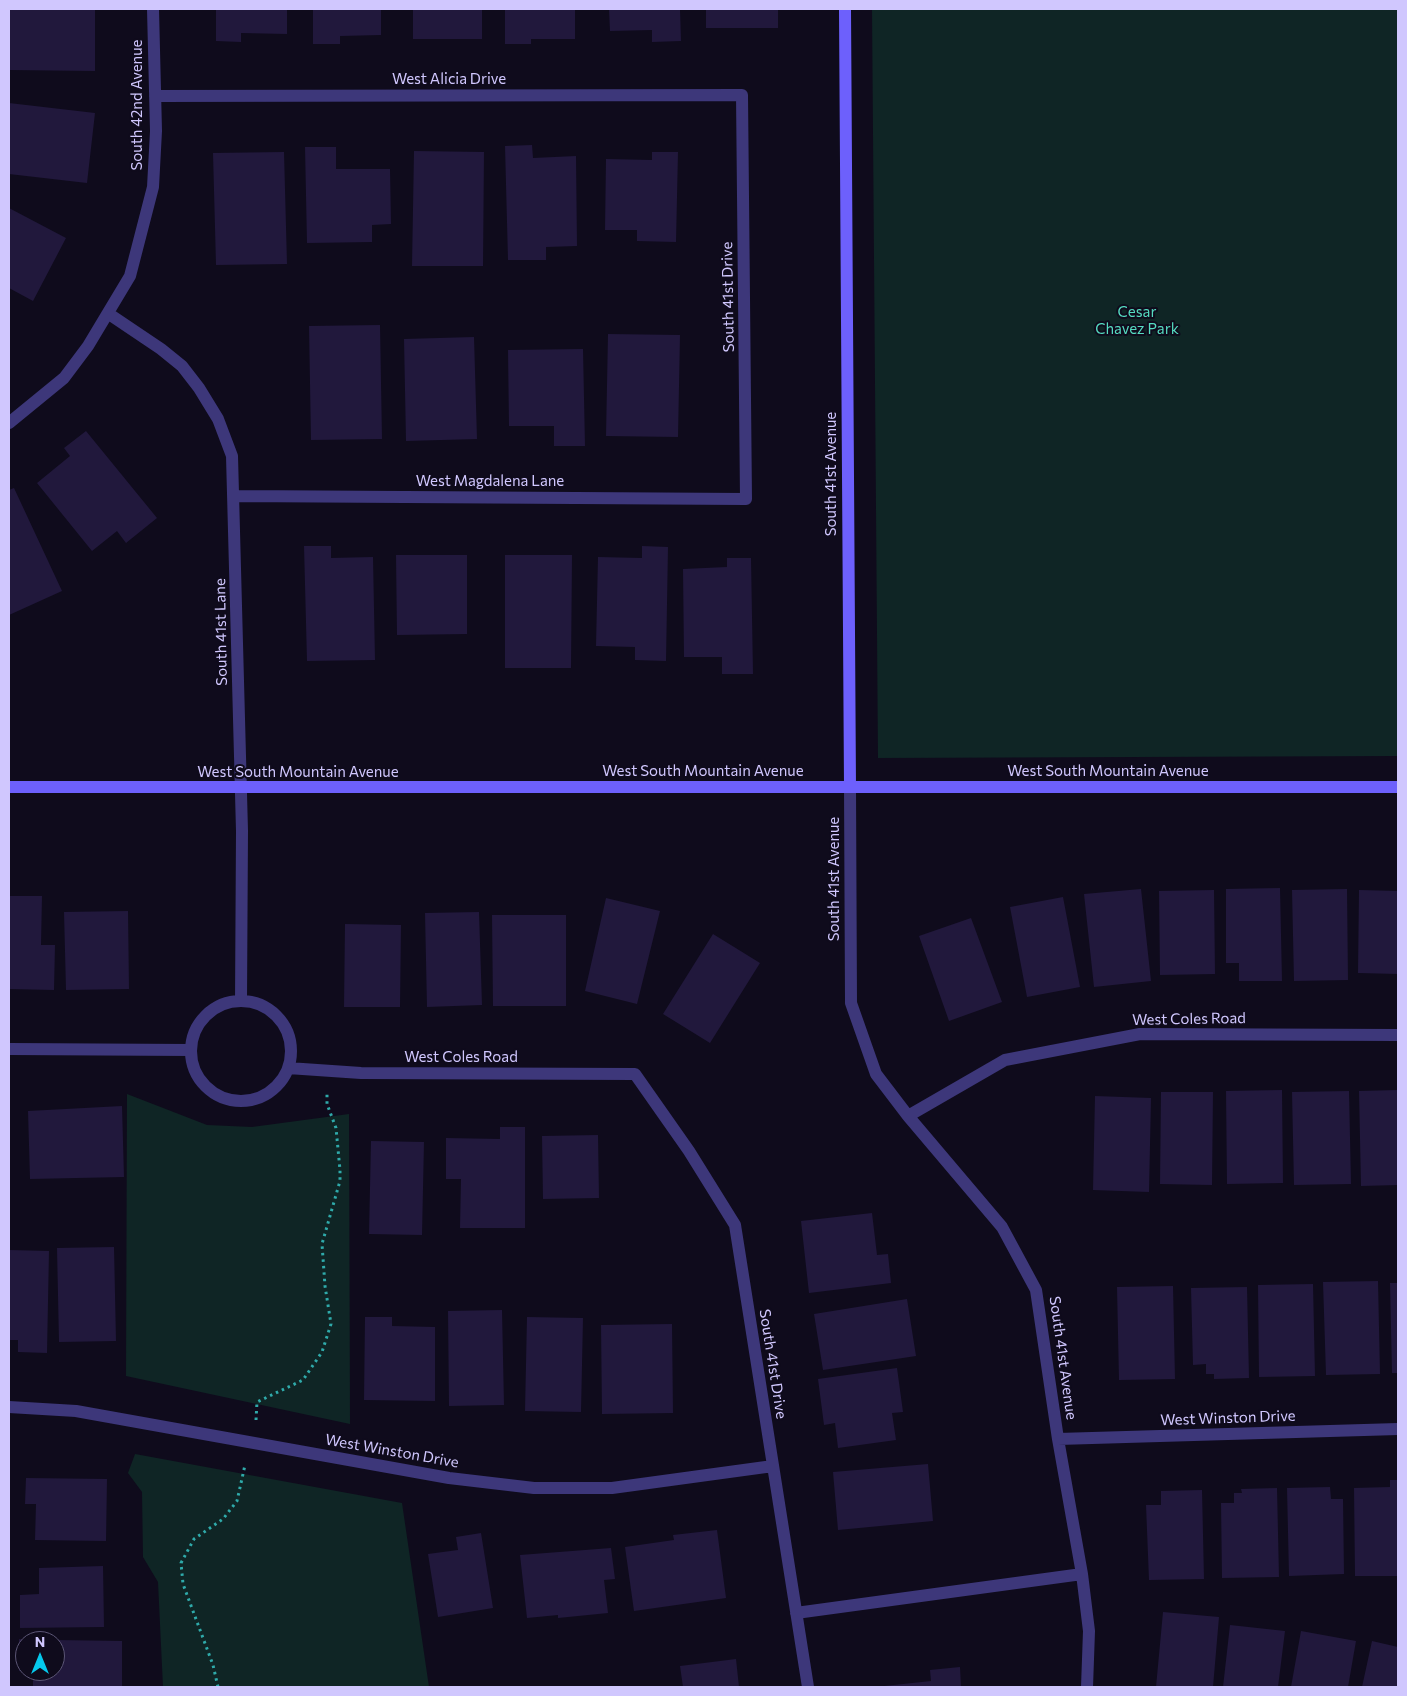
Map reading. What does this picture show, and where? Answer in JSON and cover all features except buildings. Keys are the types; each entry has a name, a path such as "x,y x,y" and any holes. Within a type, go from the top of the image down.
{"street":[{"name":"South 42nd Avenue","path":"109,314 130,276 153,187 156,131 153,9"},
{"name":"South 41st Avenue","path":"845,9 851,1003 876,1074 908,1116 1002,1227 1036,1290 1058,1439 1082,1574 1088,1631 1088,1687"},
{"name":"West Alicia Drive","path":"155,96 742,94"},
{"name":"South 41st Drive","path":"742,94 746,499"},
{"path":"9,424 64,378 109,314"},
{"name":"South 41st Lane","path":"109,314 168,354 182,366 199,388 218,419 232,456 242,788 241,1001"},
{"name":"West Magdalena Lane","path":"234,496 746,499"},
{"name":"West South Mountain Avenue","path":"9,787 1398,787"},
{"path":"241,1001 257,1003 271,1011 282,1022 289,1037 291,1053 288,1068 280,1082 269,1092 255,1099 239,1100 224,1098 211,1090 200,1079 193,1065 191,1050 193,1035 200,1021 212,1010 225,1003 241,1001"},
{"name":"West Coles Road","path":"908,1116 1005,1060 1140,1034 1398,1035"},
{"path":"9,1049 191,1050"},
{"name":"West Coles Road","path":"288,1068 361,1073 635,1074"},
{"name":"South 41st Drive","path":"635,1074 688,1151 735,1225 808,1687"},
{"name":"West Winston Drive","path":"9,1407 76,1410 449,1478 534,1488 612,1488 773,1466"},
{"name":"West Winston Drive","path":"1058,1439 1398,1429"},
{"path":"796,1613 1082,1574"}],"path":[{"path":"218,1687 213,1665 183,1584 181,1564 194,1539 223,1519 237,1501 247,1454 256,1443 257,1402 303,1380 322,1352 330,1324 322,1244 340,1181 336,1128 327,1104 325,1070"}],"green space":[{"name":"Cesar Chavez Park","path":"872,9 1398,9 1398,756 878,758"},
{"path":"127,1094 207,1125 252,1127 349,1114 350,1424 126,1376"},
{"path":"135,1454 402,1503 429,1687 163,1687 158,1582 143,1557 142,1492 128,1473"}]}
